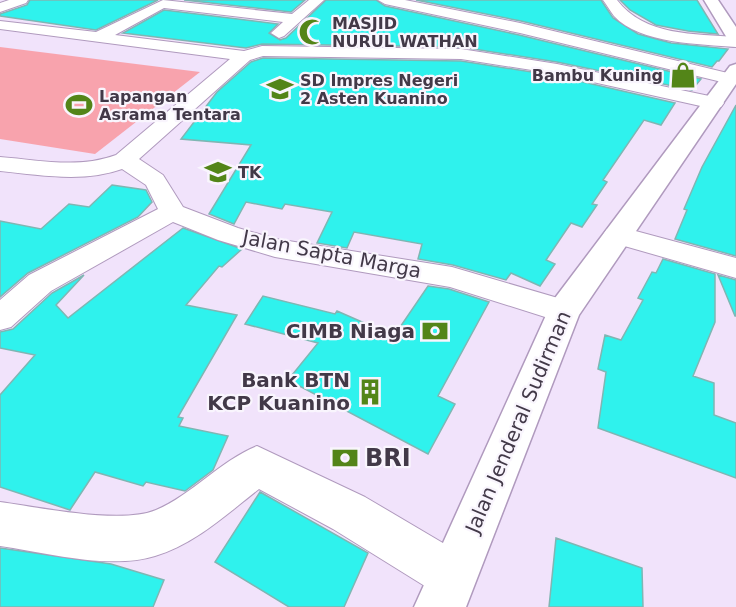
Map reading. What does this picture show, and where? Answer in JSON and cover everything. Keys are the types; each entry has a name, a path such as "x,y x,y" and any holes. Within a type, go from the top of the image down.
{"main road":[{"path":"711,0 736,41"},
{"name":"Jalan Jenderal Sudirman","path":"447,591 564,311 727,84"}],"street":[{"path":"0,8 21,0"},
{"path":"262,51 317,0"},
{"path":"385,0 520,28 727,84"},
{"path":"438,12 464,0"},
{"path":"610,0 618,13 626,19 653,31 736,41"},
{"path":"140,2 295,19"},
{"path":"97,38 162,4"},
{"path":"0,25 244,56 262,51 461,54 611,81 727,84"},
{"path":"0,164 63,170 97,170 124,160 244,56"},
{"path":"0,318 40,282 172,212 162,186 145,172 124,160"},
{"name":"Jalan Sapta Marga","path":"172,212 228,234 276,248 452,278 564,311"},
{"path":"617,235 736,268"},
{"path":"0,524 129,538 155,534 177,524 256,466 349,513 447,591"}],"shaded area":[{"name":"Lapangan Asrama Tentara","path":"0,47 200,72 95,154 0,139"}],"building":[{"path":"30,0 158,0 96,30 0,16 0,14 27,5"},
{"path":"184,0 305,0 291,12"},
{"path":"326,0 376,0 385,6 519,35 701,79 692,90 557,62 461,47 262,44 246,48 123,33 164,10 278,24 269,33 280,40 286,38"},
{"path":"416,0 601,0 613,18 638,34 671,43 728,49 712,67 521,21"},
{"path":"620,0 697,0 718,34 656,25 630,10"},
{"path":"263,58 461,61 557,76 675,103 661,125 644,120 603,180 607,182 592,204 597,205 582,227 571,223 546,260 555,264 540,286 511,273 506,280 453,265 418,259 422,244 354,232 347,248 317,243 332,212 285,204 282,209 246,202 234,224 209,214 251,145 181,139 217,92 251,62"},
{"path":"736,105 736,256 675,239 687,210 684,209 702,167"},
{"path":"112,185 146,190 152,202 138,217 28,273 0,297 0,221 41,229 69,204 89,207"},
{"path":"183,228 242,249 222,267 219,266 186,305 237,315 178,417 183,418 179,426 228,436 213,470 185,491 146,482 143,486 95,472 70,510 0,487 0,395 35,355 0,348 0,332 13,329 52,293 84,275 56,305 68,318"},
{"path":"663,259 715,274 715,322 693,376 714,383 714,415 736,423 736,478 598,428 606,372 598,369 605,335 621,340 643,300 638,298 652,272 656,273"},
{"path":"718,275 736,280 736,316 735,316"},
{"path":"428,286 449,289 489,302 438,396 455,404 428,454 288,380 318,343 245,324 263,296 335,314 337,311 394,336"},
{"path":"260,492 368,553 344,607 289,607 215,562"},
{"path":"556,538 642,568 643,607 549,607"},
{"path":"0,548 111,564 164,580 153,607 0,607"}],"place":[{"name":"MASJID NURUL WATHAN","path":"312,32"},
{"name":"Bambu Kuning","path":"683,75"},
{"name":"SD Impres Negeri 2 Asten Kuanino","path":"280,89"},
{"name":"Lapangan Asrama Tentara","path":"79,105"},
{"name":"TK","path":"218,172"},
{"name":"CIMB Niaga","path":"435,331"},
{"name":"Bank BTN KCP Kuanino","path":"370,392"},
{"name":"BRI","path":"345,458"}]}
